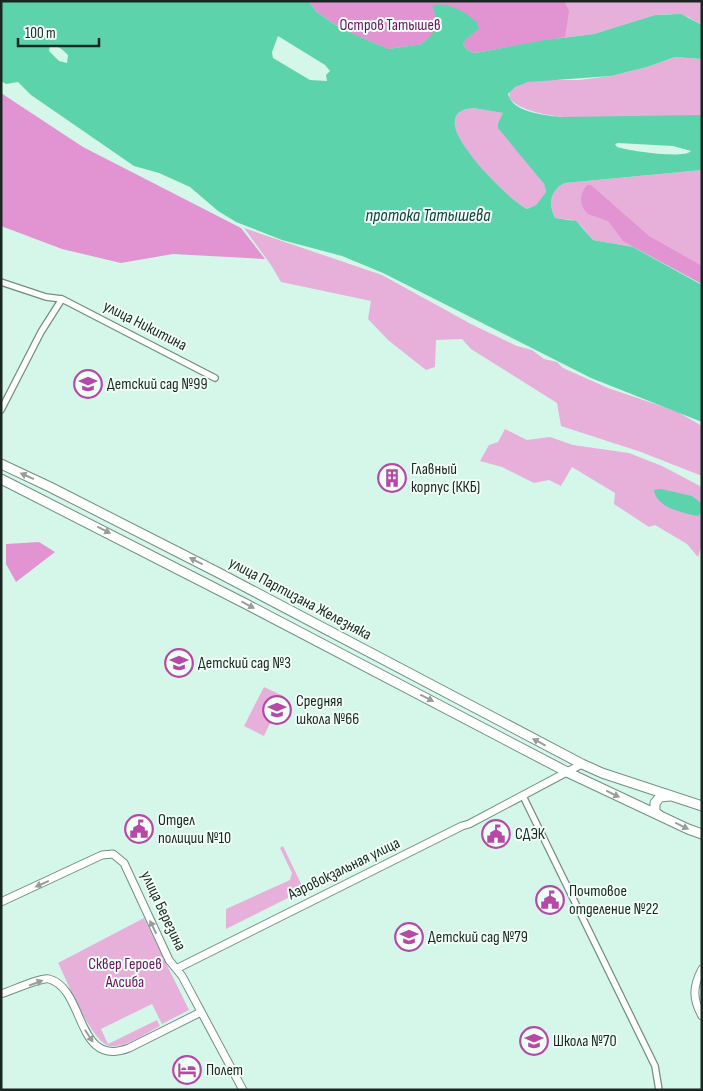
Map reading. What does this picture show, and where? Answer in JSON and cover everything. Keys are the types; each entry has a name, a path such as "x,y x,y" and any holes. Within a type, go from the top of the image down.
{"main road":[{"name":"улица Партизана Железняка","path":"1,464 50,486 329,630 582,764 602,773 702,806"},
{"name":"улица Партизана Железняка","path":"1,479 78,517 569,773 702,834"},
{"path":"45,500 50,497 50,486"},
{"path":"78,517 76,510 83,503"},
{"path":"387,679 394,666"},
{"path":"662,817 656,812 655,803 660,797 673,796"}],"street":[{"name":"улица Никитина","path":"1,282 46,297 62,299 215,378"},
{"path":"1,410 41,332 62,299"},
{"path":"569,773 582,764"},
{"name":"Аэровокзальная улица","path":"178,968 569,773"},
{"path":"523,796 655,1066 659,1090"},
{"name":"улица Березина","path":"1,902 102,855 113,854 124,863 169,960 178,968 243,1090"},
{"path":"702,969 694,990 694,999 702,1016"},
{"path":"1,994 41,980 48,979 53,981 66,993 90,1038 102,1049 111,1051 119,1051 201,1012"}],"green space":[{"name":"Остров Татышев","path":"308,1 702,1 702,25 688,17 670,14 655,15 594,34 545,40 422,44 388,49 355,36"},
{"name":"Остров Татышев","path":"308,1 564,1 569,11 565,37 475,53 467,50 463,44 467,38 479,29 458,11 445,6 432,6 437,21 436,29 422,44 388,49 340,28 317,12"},
{"path":"675,57 702,59 702,115 630,119 571,118 544,114 523,108 509,98 510,90 520,84 537,80 579,80 611,76 647,67"},
{"path":"1,93 83,147 241,228 265,259 173,254 121,263 62,249 1,226"},
{"path":"473,108 504,113 498,123 499,128 544,184 546,192 536,205 527,209 507,194 482,169 461,142 456,130 455,120 457,114"},
{"path":"702,170 702,284 633,247 593,240 581,226 572,220 555,218 553,213 551,203 553,193 565,183"},
{"path":"587,185 591,185 649,236 702,266 702,284 623,241 608,221 588,214 581,200"},
{"path":"244,228 382,275 471,324 517,346 532,350 544,359 557,362 563,368 608,388 676,411 702,426 702,476 641,452 561,426 557,403 471,349 462,339 436,340 435,367 426,370 388,340 368,319 371,301 281,282"},
{"path":"505,429 527,440 550,437 573,445 629,453 662,466 702,487 702,545 698,557 687,544 655,525 649,527 614,504 615,493 572,467 561,486 549,480 534,483 502,467 480,461 489,445 498,442"},
{"path":"39,542 55,552 16,582 6,564 6,544"},
{"path":"264,687 283,696 264,736 244,726"},
{"path":"283,846 304,890 226,929 226,909 290,880 292,873 280,848"},
{"name":"Сквер Героев Алсиба","path":"144,918 189,1010 162,1024 152,1004 101,1029 108,1044 157,1020 160,1026 123,1045 110,1046 95,1034 88,1023 58,963"}],"water":[{"name":"протока Татышева","path":"1,1 308,1 317,12 340,28 388,49 422,44 436,29 437,21 432,6 443,5 456,8 477,23 479,29 467,38 463,44 467,50 475,53 545,40 594,34 655,15 681,14 702,25 702,59 675,57 647,67 611,76 528,82 515,87 508,94 511,100 522,109 538,114 560,117 702,115 702,170 565,183 553,193 551,203 555,218 576,221 593,240 633,247 702,285 702,422 591,378 383,273 342,256 282,240 236,222 218,211 190,187 159,173 134,166 31,95 18,82 6,84 1,81","holes":["278,36 325,65 330,71 326,75 327,81 310,80 273,58 272,52","50,45 60,48 68,55 67,63 59,61 49,51","473,108 503,113 498,123 498,128 544,184 546,192 536,205 527,209 518,203 482,169 471,155 461,141 456,129 456,117 464,110","615,144 673,146 691,151 679,154 656,154 623,149"]},
{"path":"661,489 692,496 701,503 702,512 698,516 671,509 656,496 654,490"}],"place":[{"name":"Детский сад №99","path":"88,384"},
{"name":"Главный корпус (ККБ)","path":"392,478"},
{"name":"Детский сад №3","path":"179,663"},
{"name":"Средняя школа №66","path":"277,710"},
{"name":"Отдел полиции №10","path":"139,829"},
{"name":"СДЭК","path":"496,834"},
{"name":"Почтовое отделение №22","path":"550,900"},
{"name":"Детский сад №79","path":"409,937"},
{"name":"Школа №70","path":"534,1041"},
{"name":"Полет","path":"187,1070"}]}
